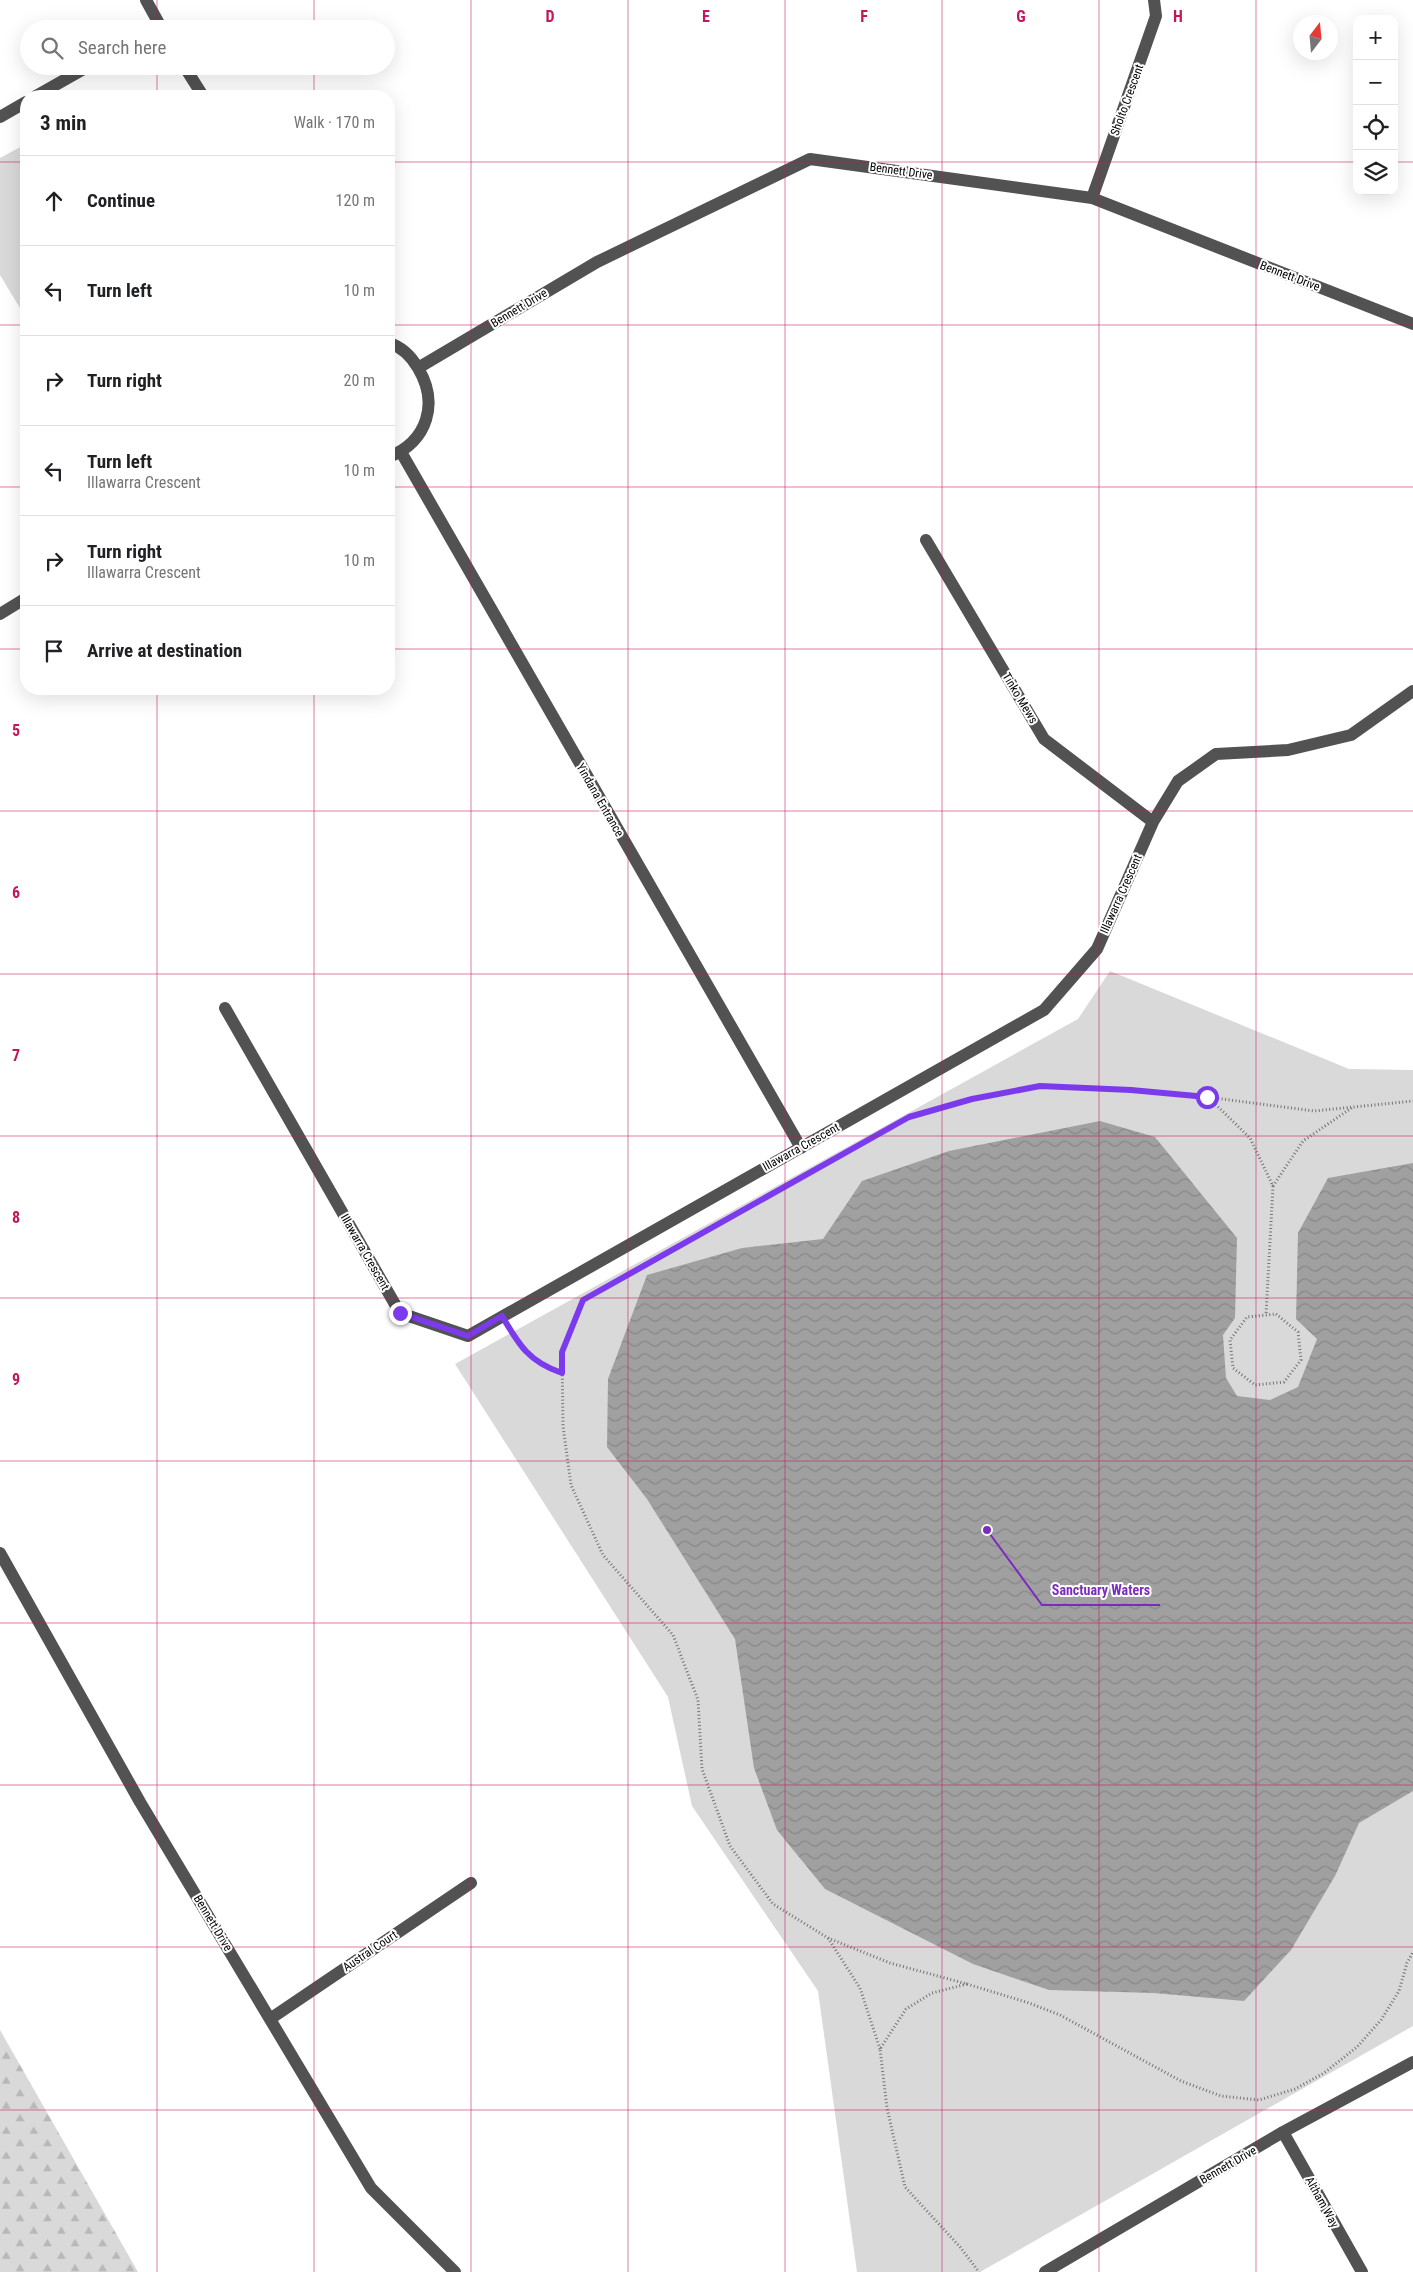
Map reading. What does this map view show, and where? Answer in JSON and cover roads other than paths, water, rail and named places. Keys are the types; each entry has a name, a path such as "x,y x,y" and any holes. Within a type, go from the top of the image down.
{"street":[{"path":"146,0 155,20"},
{"name":"Sholto Crescent","path":"1092,198 1156,16 1154,0"},
{"path":"47,90 73,75"},
{"path":"190,75 199,90"},
{"path":"0,117 20,105"},
{"name":"Bennett Drive","path":"418,368 597,262 810,158 1092,198 1413,324"},
{"path":"395,347 411,357 418,368 426,382 429,403 424,424 413,442 395,454"},
{"name":"Yindana Entrance","path":"401,452 800,1148"},
{"name":"Tinko Mews","path":"926,540 1044,739 1152,822"},
{"path":"0,614 20,602"},
{"name":"Illawarra Crescent","path":"225,1008 400,1313 468,1336 1044,1010 1097,949 1152,822 1178,781 1216,754 1288,750 1351,735 1413,691"},
{"name":"Bennett Drive","path":"0,1553 140,1802 371,2188 455,2272"},
{"name":"Austral Court","path":"270,2019 471,1883"},
{"name":"Bennett Drive","path":"1045,2272 1283,2132 1413,2062"},
{"name":"Altham Way","path":"1283,2132 1362,2272"}],"water":[{"path":"1100,1121 1155,1137 1237,1238 1235,1318 1223,1335 1226,1378 1237,1396 1270,1400 1298,1387 1317,1339 1296,1319 1298,1233 1328,1178 1413,1163 1413,1791 1359,1823 1335,1876 1291,1950 1244,2001 1154,1993 1049,1990 973,1964 825,1889 777,1830 754,1768 735,1639 647,1499 607,1447 608,1379 647,1275 742,1248 823,1239 862,1181 949,1151"}],"place":[{"name":"Sanctuary Waters","path":"987,1530"}]}
